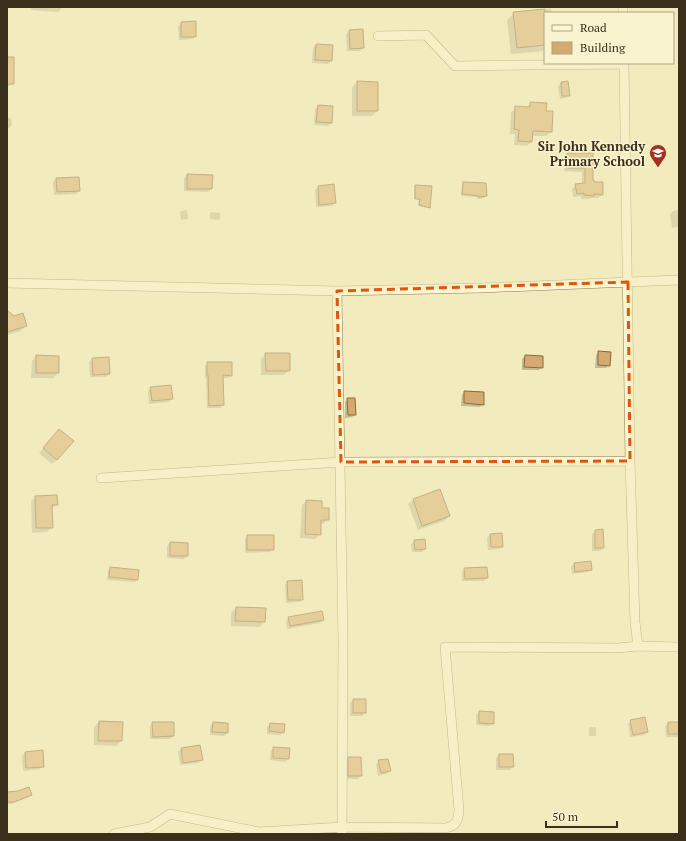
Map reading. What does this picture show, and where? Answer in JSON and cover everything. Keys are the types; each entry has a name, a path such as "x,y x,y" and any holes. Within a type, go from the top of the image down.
{"street":[{"path":"378,36 426,34 455,66 624,64 630,461 635,622 638,646"},
{"path":"7,283 337,291 480,288 679,280"},
{"path":"337,291 343,641 342,831"},
{"path":"101,478 341,462 630,461"},
{"path":"114,834 150,827 170,814 259,832 446,828 453,826 458,820 459,810 445,647 679,647"}],"highlighted area":[{"path":"628,282 630,461 341,462 337,291"}],"building":[{"path":"545,9 544,45 517,48 513,12"},
{"path":"196,21 196,37 181,37 181,22"},
{"path":"363,29 364,48 350,49 349,30"},
{"path":"316,44 333,45 332,61 315,60"},
{"path":"7,57 14,57 14,84 7,84"},
{"path":"357,81 378,82 378,111 357,111"},
{"path":"568,81 570,96 562,96 561,82"},
{"path":"530,102 547,103 546,111 553,111 552,132 533,131 532,142 518,141 519,130 514,129 515,106 530,107"},
{"path":"318,105 333,106 332,123 316,122"},
{"path":"567,153 593,153 593,180 594,182 603,182 603,195 594,194 594,196 584,195 584,193 577,194 575,184 585,183 585,168 567,168"},
{"path":"187,174 213,175 212,189 187,189"},
{"path":"79,177 80,191 57,192 56,178"},
{"path":"463,182 486,183 487,196 479,197 462,194"},
{"path":"334,184 336,203 319,205 318,186"},
{"path":"415,185 432,186 430,208 419,205 420,199 415,199"},
{"path":"7,310 14,316 23,313 27,326 7,332"},
{"path":"598,351 611,352 610,366 598,365"},
{"path":"265,353 290,353 290,371 266,371"},
{"path":"36,355 59,356 59,373 36,373"},
{"path":"525,355 543,356 543,368 524,367"},
{"path":"109,357 110,374 93,375 92,358"},
{"path":"207,362 232,362 232,376 223,375 224,405 209,406"},
{"path":"171,385 173,399 152,401 150,387"},
{"path":"464,391 484,392 484,405 464,403"},
{"path":"347,398 355,398 356,415 348,415"},
{"path":"59,429 74,441 57,460 43,448"},
{"path":"440,489 450,516 422,526 413,499"},
{"path":"57,495 58,505 52,505 53,528 36,528 35,496"},
{"path":"306,500 322,501 322,508 329,508 329,520 321,520 321,535 305,534"},
{"path":"603,529 604,548 595,548 595,530"},
{"path":"502,533 503,547 491,547 490,534"},
{"path":"247,535 274,535 274,550 247,550"},
{"path":"425,539 426,549 415,550 414,540"},
{"path":"170,542 188,543 188,556 170,556"},
{"path":"591,561 592,570 575,572 574,563"},
{"path":"110,567 139,570 138,580 109,577"},
{"path":"487,567 488,578 465,579 464,568"},
{"path":"302,580 303,600 288,600 287,581"},
{"path":"236,607 266,608 265,622 235,621"},
{"path":"322,611 324,620 290,626 288,617"},
{"path":"353,699 366,699 366,713 353,713"},
{"path":"479,711 494,712 494,724 479,723"},
{"path":"645,717 648,732 633,735 630,720"},
{"path":"99,721 123,722 122,741 98,741"},
{"path":"152,722 174,722 174,736 153,737"},
{"path":"213,722 228,723 228,733 212,732"},
{"path":"668,722 679,722 679,734 668,734"},
{"path":"270,723 285,724 284,733 269,731"},
{"path":"200,745 203,760 183,763 181,748"},
{"path":"273,747 290,748 289,759 273,758"},
{"path":"43,750 44,767 26,768 25,752"},
{"path":"499,754 513,754 514,767 499,767"},
{"path":"348,757 361,757 362,776 348,776"},
{"path":"388,759 391,771 381,773 378,760"},
{"path":"29,787 32,795 14,802 7,802 7,792 18,791"}],"place":[{"name":"Sir John Kennedy Primary School","path":"658,168"}]}
